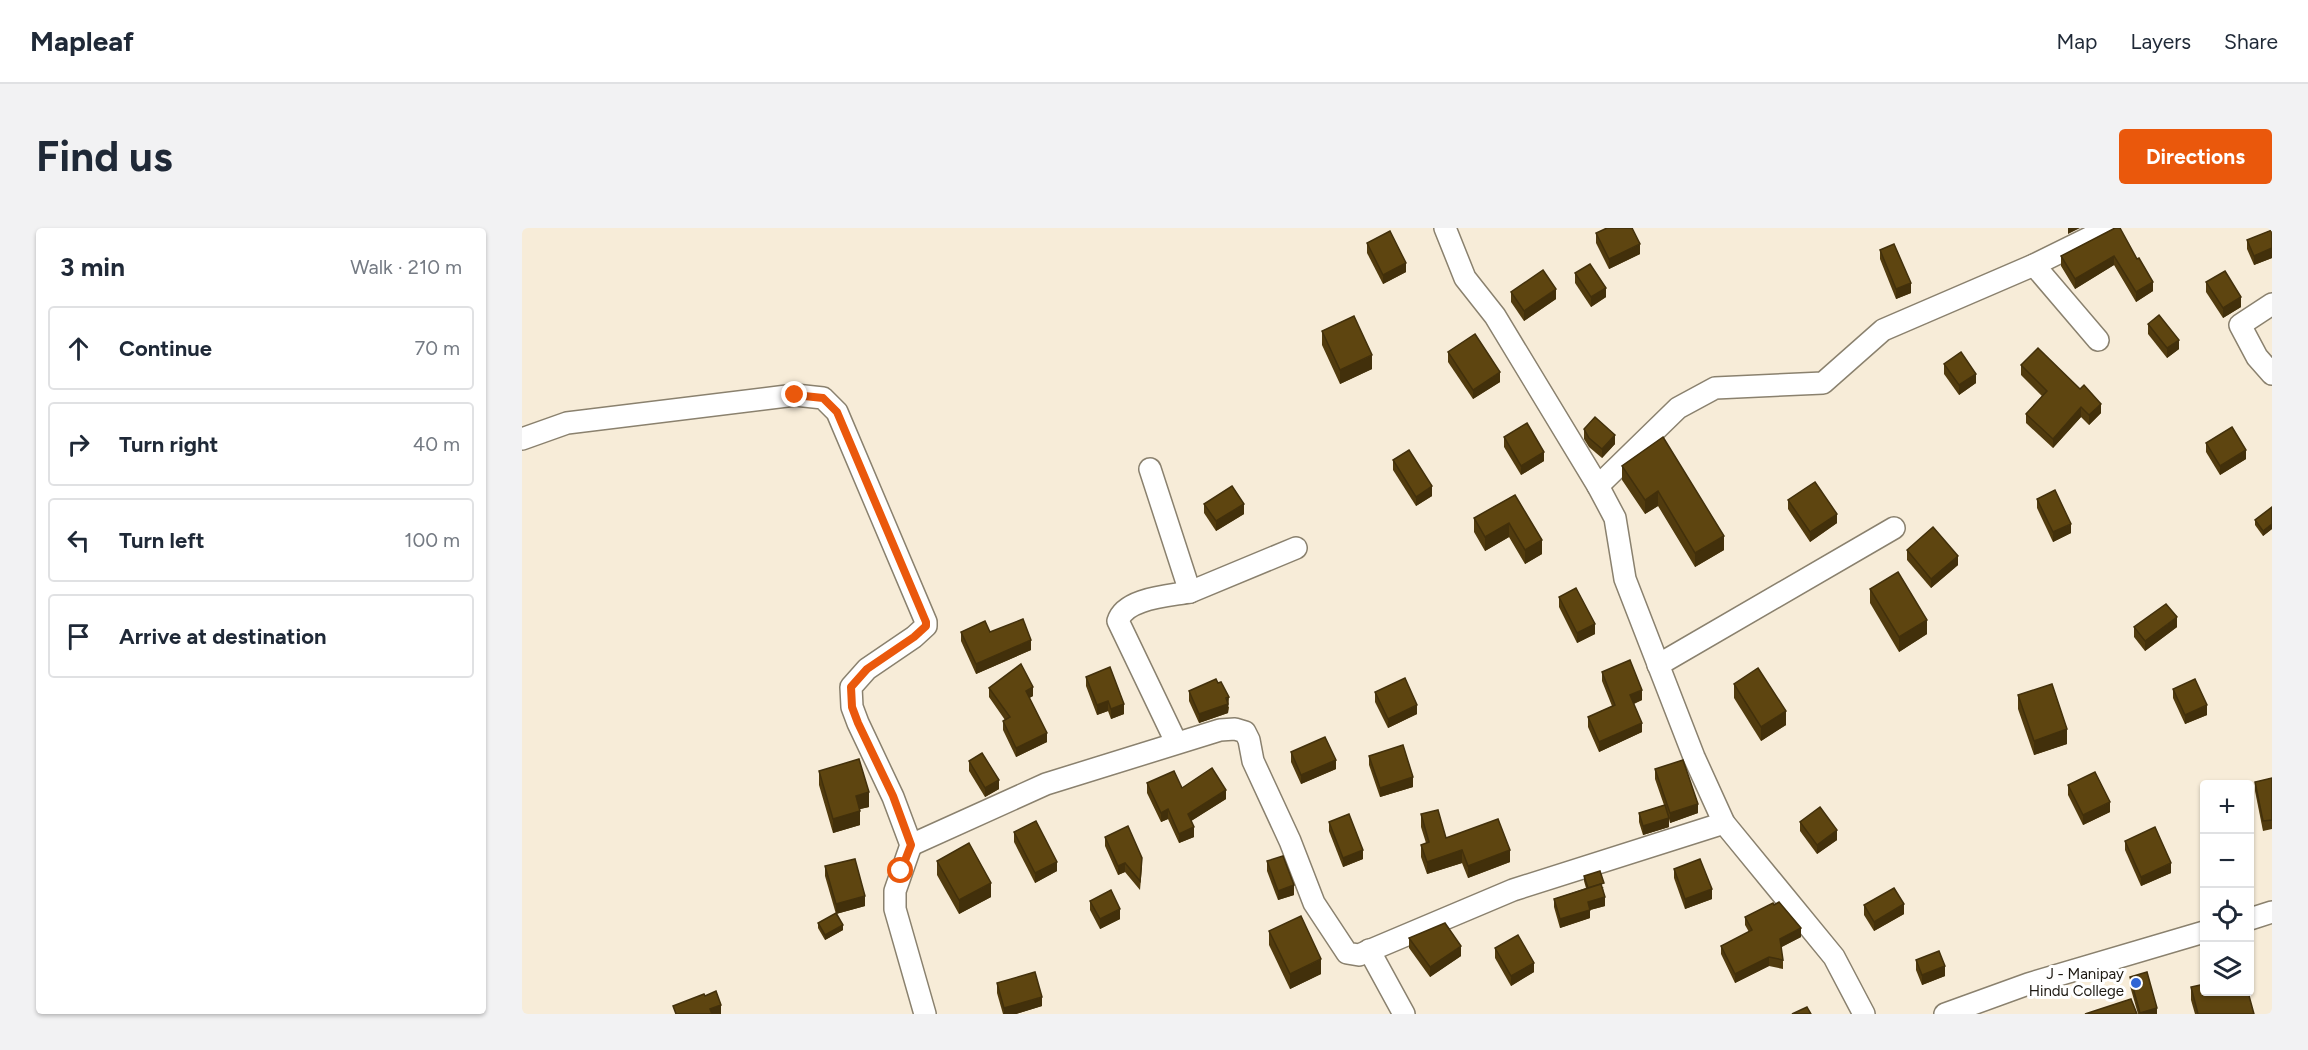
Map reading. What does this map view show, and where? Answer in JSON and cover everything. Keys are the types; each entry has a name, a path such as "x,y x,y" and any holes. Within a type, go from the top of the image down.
{"street":[{"path":"1445,228 1465,278 1496,316 1615,518 1625,579 1694,757 1724,823 1834,957 1864,1014"},
{"path":"1598,486 1678,408 1715,388 1823,383 1883,330 2034,265 2109,228"},
{"path":"2034,265 2098,340"},
{"path":"2272,303 2240,325 2257,357 2272,374"},
{"path":"522,439 567,423 795,395 823,398 837,412 926,622 926,626 914,637 867,669 851,687 852,707 858,723 893,796 911,845 896,891 895,909 925,1014"},
{"path":"1150,469 1190,592"},
{"path":"1658,665 1894,528"},
{"path":"1176,742 1118,621 1121,613 1141,602 1190,592 1296,548"},
{"path":"911,845 1046,784 1176,742 1220,730 1235,729 1245,732 1249,740 1253,761 1290,841 1314,903 1347,953 1359,955 1513,890 1724,823"},
{"path":"2254,918 2272,912"},
{"path":"1945,1014 2028,984 2200,933"},
{"path":"1369,950 1404,1014"}],"building":[{"path":"1607,228 1632,228 1640,244 1609,259 1596,233"},
{"path":"2115,228 2120,228 2153,282 2136,292 2114,256 2075,279 2061,256"},
{"path":"2272,230 2272,248 2254,256 2247,240"},
{"path":"1390,231 1406,263 1383,275 1367,243"},
{"path":"1894,244 1911,283 1896,289 1880,250"},
{"path":"1590,264 1606,288 1591,297 1575,273"},
{"path":"1543,270 1556,289 1524,311 1511,292"},
{"path":"2225,271 2241,297 2223,308 2206,282"},
{"path":"2159,315 2179,340 2167,348 2148,324"},
{"path":"1354,316 1372,355 1340,370 1322,331"},
{"path":"1475,334 1500,372 1473,390 1448,352"},
{"path":"2038,348 2080,389 2084,385 2101,404 2089,415 2081,407 2053,439 2026,414 2047,391 2021,365"},
{"path":"1961,352 1976,374 1959,385 1944,364"},
{"path":"1595,417 1615,435 1602,449 1589,438 1584,429"},
{"path":"1527,423 1544,452 1521,466 1504,437"},
{"path":"2232,427 2246,450 2220,466 2206,443"},
{"path":"1663,437 1724,536 1695,553 1658,491 1645,500 1622,466"},
{"path":"1409,450 1432,486 1416,497 1393,460"},
{"path":"1815,482 1837,514 1810,532 1788,500"},
{"path":"1232,486 1244,504 1216,521 1204,504"},
{"path":"2055,490 2071,524 2053,532 2037,499"},
{"path":"1515,495 1542,540 1525,550 1509,523 1485,537 1474,518"},
{"path":"2272,507 2272,524 2263,531 2255,520"},
{"path":"1933,527 1958,556 1931,579 1907,550"},
{"path":"1898,572 1927,620 1899,637 1870,589"},
{"path":"1576,588 1595,624 1577,633 1559,597"},
{"path":"2166,604 2177,617 2145,641 2134,627"},
{"path":"1023,619 1031,640 976,664 961,632 985,621 990,632"},
{"path":"1630,660 1642,690 1630,695 1642,723 1599,742 1588,717 1615,705 1602,672"},
{"path":"1021,664 1033,687 1026,691 1047,733 1016,748 1003,721 1010,717 989,688"},
{"path":"1110,667 1124,704 1111,709 1108,701 1097,705 1086,677"},
{"path":"1758,668 1786,711 1761,727 1734,684"},
{"path":"1405,678 1417,705 1388,719 1375,692"},
{"path":"1216,679 1218,683 1221,682 1229,697 1226,698 1228,704 1199,714 1189,691"},
{"path":"2195,679 2207,705 2185,715 2173,689"},
{"path":"2052,684 2067,729 2034,741 2018,695"},
{"path":"1325,737 1336,760 1301,775 1291,752"},
{"path":"1403,745 1413,777 1380,788 1369,756"},
{"path":"982,753 999,780 985,788 969,761"},
{"path":"859,759 869,792 856,796 860,811 833,819 819,771"},
{"path":"1683,760 1698,804 1670,813 1655,769"},
{"path":"1212,768 1226,790 1188,814 1194,827 1179,834 1168,809 1161,813 1147,783 1174,771 1182,788"},
{"path":"2095,772 2110,802 2083,815 2068,785"},
{"path":"2272,778 2272,820 2263,821 2255,782"},
{"path":"1665,805 1669,818 1643,826 1639,813"},
{"path":"1820,807 1837,830 1817,845 1800,822"},
{"path":"1438,810 1446,838 1498,819 1510,850 1468,866 1462,850 1427,862 1421,845 1429,842 1421,814"},
{"path":"1349,814 1363,850 1343,858 1329,822"},
{"path":"1036,821 1057,862 1035,873 1014,832"},
{"path":"1128,826 1142,858 1140,881 1125,863 1118,866 1105,837"},
{"path":"2155,827 2171,863 2141,877 2125,841"},
{"path":"969,843 991,883 959,900 937,861"},
{"path":"1283,856 1294,885 1278,891 1267,861"},
{"path":"855,859 865,896 836,904 825,866"},
{"path":"1700,859 1712,889 1685,899 1674,869"},
{"path":"1600,871 1604,883 1588,888 1584,876"},
{"path":"1601,884 1605,897 1588,902 1590,910 1560,919 1554,899"},
{"path":"1894,888 1904,904 1874,922 1864,905"},
{"path":"1111,890 1120,909 1100,919 1090,901"},
{"path":"1779,902 1801,928 1780,939 1783,960 1769,957 1735,974 1721,946 1752,930 1745,917"},
{"path":"836,913 843,925 825,935 818,923"},
{"path":"1301,916 1321,959 1290,974 1269,931"},
{"path":"1445,923 1461,946 1430,967 1409,938"},
{"path":"1518,935 1534,963 1511,976 1495,948"},
{"path":"1939,951 1945,966 1922,975 1916,960"},
{"path":"1035,972 1042,997 1004,1008 997,983"},
{"path":"2147,972 2157,1008 2140,1013 2130,977"},
{"path":"2200,985 2200,996 2249,996 2254,1014 2198,1014 2191,987"},
{"path":"716,991 721,1005 710,1009 712,1014 676,1014 673,1006"},
{"path":"2131,999 2137,1014 2085,1014"},
{"path":"1807,1007 1811,1014 1792,1014"}],"place":[{"name":"J - Manipay Hindu College","path":"2136,983"}],"route":[{"path":"795,395 823,398 837,412 925,617 926,626 914,637 867,669 851,687 852,707 858,723 893,796 911,845 901,871"}]}
